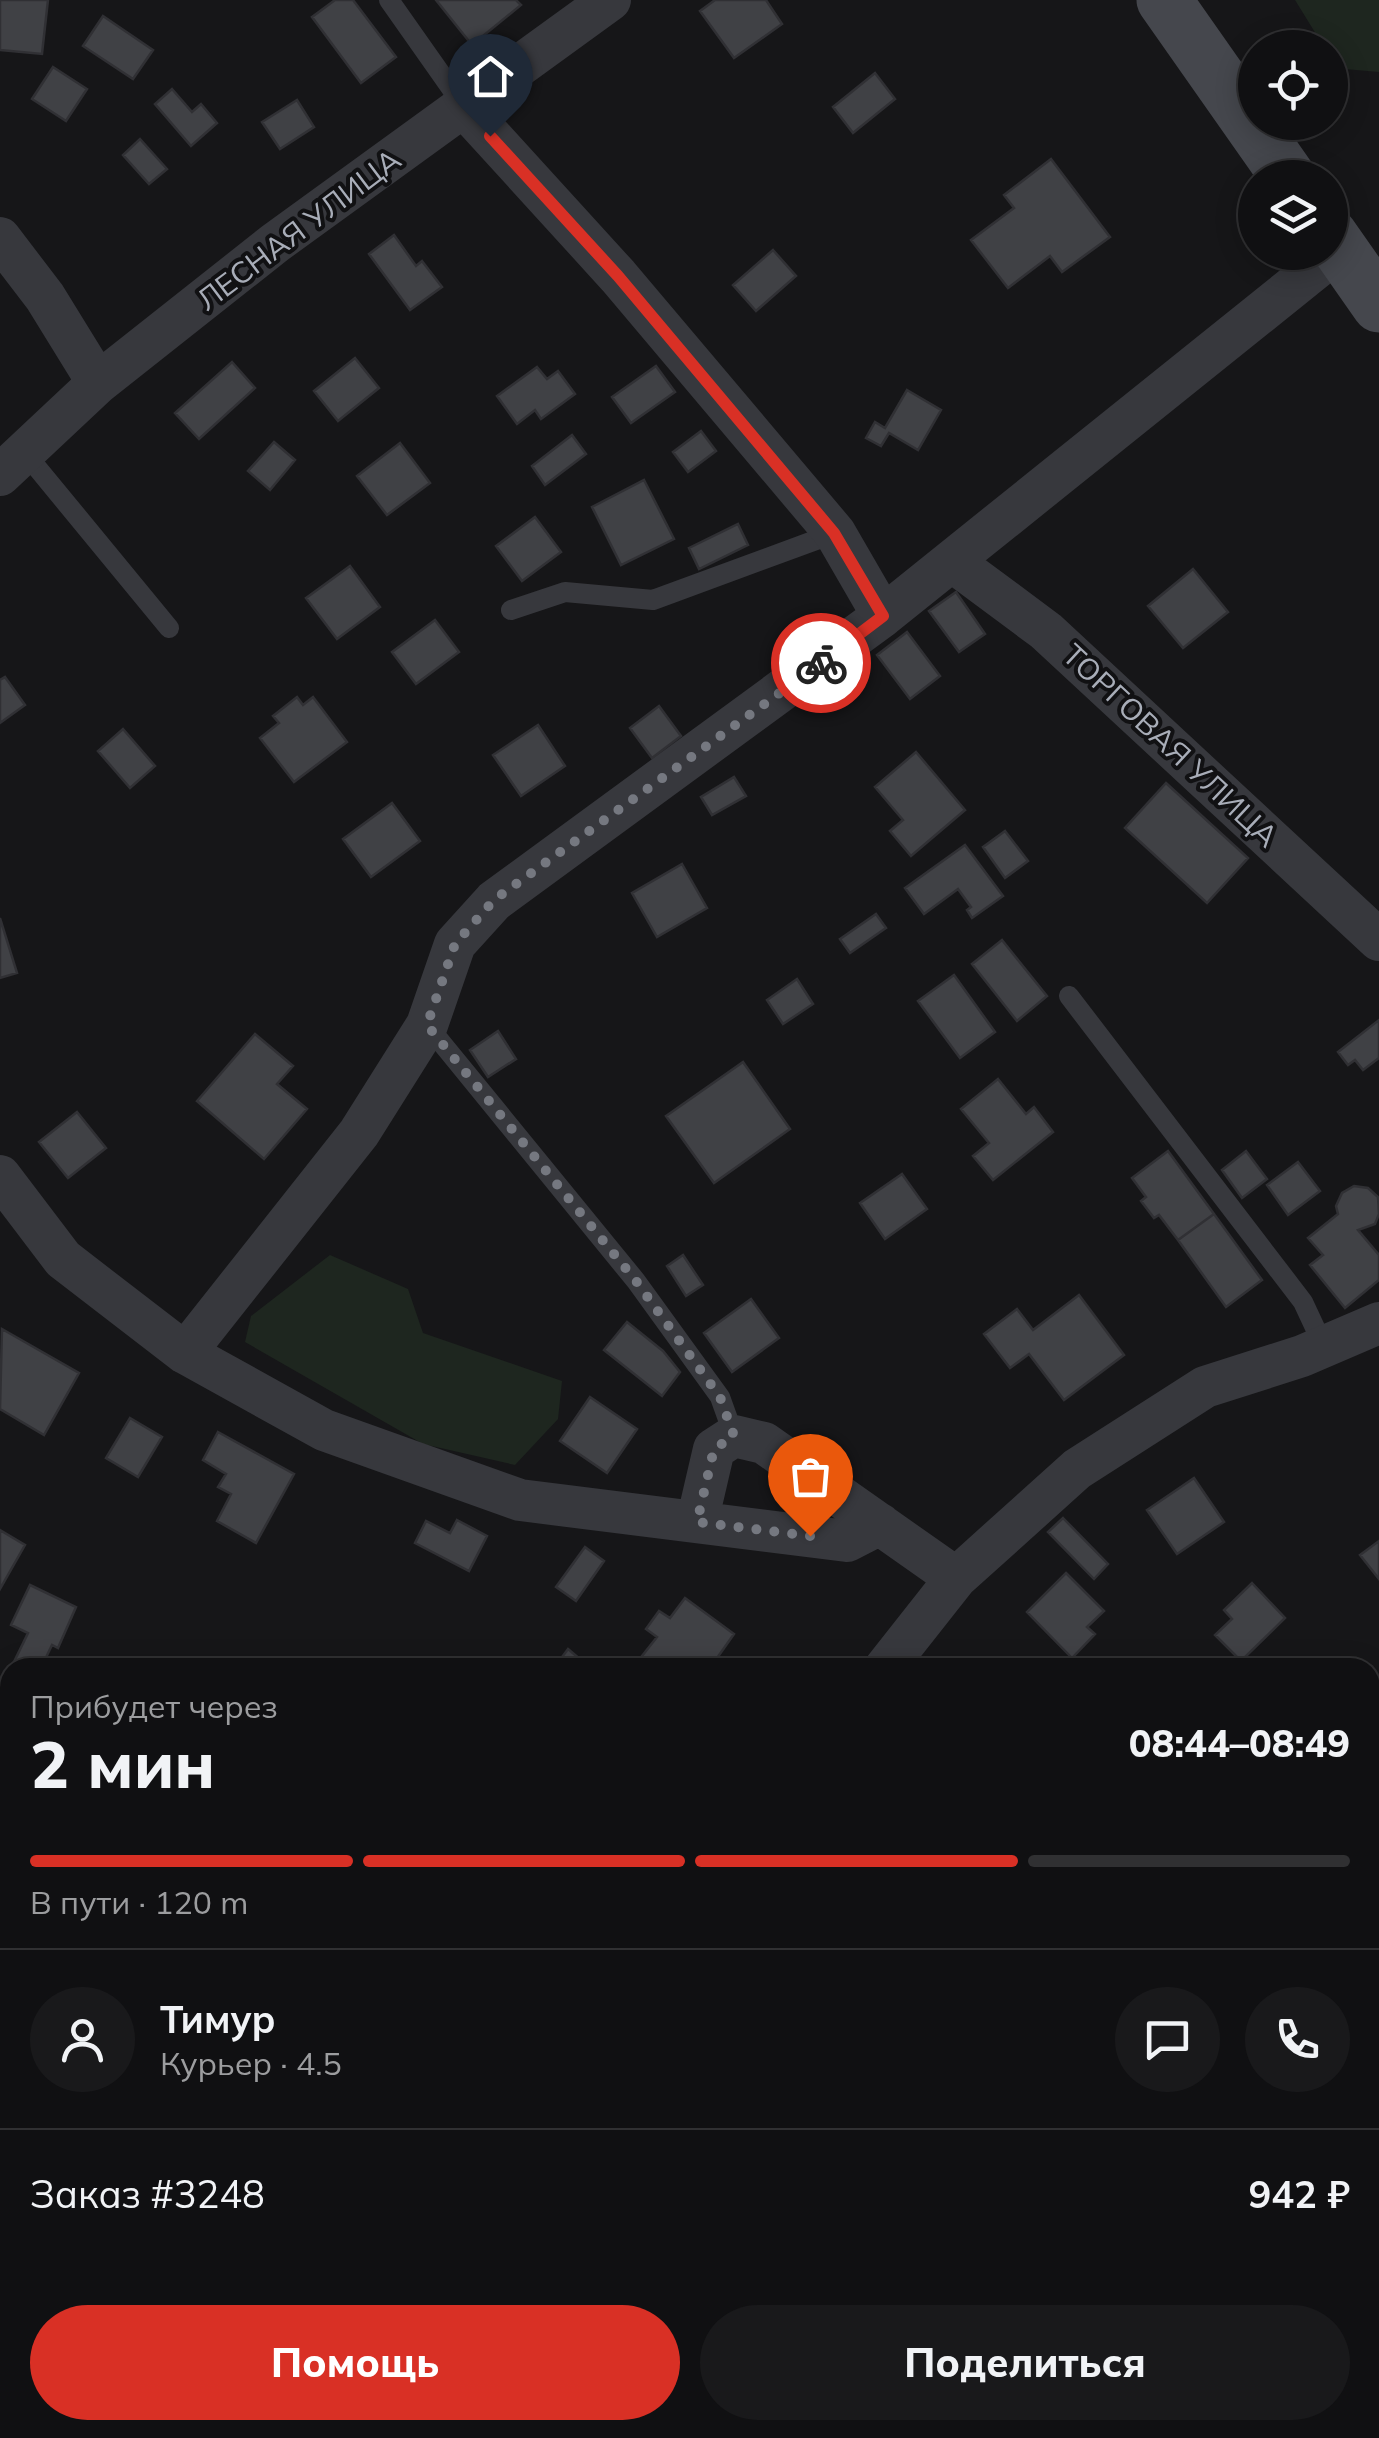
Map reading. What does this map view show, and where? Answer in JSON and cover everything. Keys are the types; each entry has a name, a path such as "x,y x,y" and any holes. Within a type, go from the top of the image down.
{"main road":[{"path":"1164,0 1276,160"},
{"path":"1348,260 1379,304"}],"street":[{"name":"ЛЕСНАЯ УЛИЦА","path":"12,464 98,383 275,243 610,0"},
{"path":"465,108 618,276 834,533 883,616"},
{"path":"0,238 45,298 98,383"},
{"path":"184,1353 359,1133 427,1025 455,944 494,900 953,562 1302,270"},
{"name":"ТОРГОВАЯ УЛИЦА","path":"953,562 1046,631 1379,940"},
{"path":"0,1176 63,1259 184,1353 324,1430 520,1500 847,1541 880,1524"},
{"path":"896,1658 956,1578 1077,1469 1205,1387 1324,1347 1379,1323"},
{"path":"697,1522 714,1449 734,1436 764,1443 956,1578"}],"lane":[{"path":"389,0 465,108"},
{"path":"12,464 169,628"},
{"path":"510,610 566,592 653,600 834,533"},
{"path":"1070,996 1302,1302 1324,1347"},
{"path":"427,1025 636,1281 720,1397 734,1436"}],"shaded area":[{"path":"1295,0 1379,0 1379,72 1348,69 1348,30 1314,30"},
{"path":"330,1255 408,1289 423,1333 562,1381 558,1419 515,1465 423,1444 245,1342 251,1316"}],"building":[{"path":"0,0 48,0 42,54 0,50"},
{"path":"335,0 353,0 396,57 361,83 312,17"},
{"path":"436,0 516,0 521,5 472,45"},
{"path":"715,0 766,0 782,24 734,58 700,11"},
{"path":"103,16 153,50 133,79 83,46"},
{"path":"53,67 87,89 66,121 32,99"},
{"path":"875,73 895,99 853,133 833,107"},
{"path":"172,89 192,112 201,104 217,123 191,146 155,104"},
{"path":"297,100 314,127 280,149 262,122"},
{"path":"140,139 167,169 149,184 123,155"},
{"path":"1051,159 1110,237 1062,272 1050,256 1008,288 971,240 1014,208 1004,195"},
{"path":"394,235 416,266 422,261 442,287 410,310 369,254"},
{"path":"773,250 796,276 756,311 733,285"},
{"path":"355,358 379,388 338,421 314,391"},
{"path":"232,362 255,388 199,439 175,413"},
{"path":"656,366 675,392 631,423 612,397"},
{"path":"537,367 547,379 558,371 575,394 541,419 535,410 517,424 497,396"},
{"path":"907,390 941,410 918,450 889,433 881,446 866,438 875,422 885,428"},
{"path":"701,431 716,451 688,472 673,452"},
{"path":"572,435 586,454 545,485 532,466"},
{"path":"274,442 295,460 270,490 248,471"},
{"path":"400,443 430,483 387,515 357,476"},
{"path":"644,480 674,539 621,565 592,507"},
{"path":"535,517 561,552 522,581 496,546"},
{"path":"738,524 748,545 699,569 689,548"},
{"path":"350,566 380,607 337,639 306,598"},
{"path":"1193,569 1228,612 1183,648 1148,606"},
{"path":"956,592 985,634 959,652 929,611"},
{"path":"435,620 459,652 416,684 392,652"},
{"path":"907,632 940,676 910,699 877,655"},
{"path":"5,677 25,705 0,723 0,680"},
{"path":"297,697 303,705 313,697 347,742 294,782 260,738 279,723 273,716"},
{"path":"659,706 681,736 652,758 630,728"},
{"path":"538,725 565,766 521,796 493,755"},
{"path":"123,729 155,766 130,788 98,751"},
{"path":"916,752 965,810 911,856 890,831 903,820 875,787"},
{"path":"734,777 746,796 712,815 701,797"},
{"path":"1166,783 1248,858 1207,903 1125,828"},
{"path":"392,803 420,841 371,877 343,839"},
{"path":"1005,831 1028,861 1005,878 983,847"},
{"path":"965,845 1003,896 972,918 967,910 971,907 958,889 924,914 905,888"},
{"path":"682,864 707,908 657,937 632,893"},
{"path":"876,914 886,928 850,953 840,939"},
{"path":"0,918 17,973 0,978"},
{"path":"1002,940 1047,996 1017,1021 972,964"},
{"path":"954,975 995,1032 960,1058 918,1001"},
{"path":"797,979 813,1004 783,1024 767,1000"},
{"path":"1379,1020 1379,1058 1363,1070 1355,1060 1348,1065 1338,1052"},
{"path":"498,1031 516,1059 488,1077 470,1050"},
{"path":"255,1034 293,1066 277,1084 307,1109 264,1159 197,1101"},
{"path":"743,1062 790,1129 714,1183 666,1116"},
{"path":"998,1079 1026,1114 1034,1107 1053,1132 993,1180 973,1156 989,1143 961,1109"},
{"path":"77,1112 106,1148 68,1178 39,1142"},
{"path":"1168,1151 1214,1214 1178,1240 1159,1215 1154,1218 1141,1201 1146,1197 1132,1178"},
{"path":"1246,1151 1267,1179 1242,1198 1222,1170"},
{"path":"1298,1162 1320,1191 1288,1215 1267,1185"},
{"path":"902,1174 927,1209 885,1239 860,1203"},
{"path":"1354,1186 1368,1188 1378,1197 1375,1224 1358,1230 1379,1255 1379,1280 1345,1308 1310,1265 1323,1255 1308,1238 1338,1214 1336,1206 1342,1193"},
{"path":"1214,1214 1262,1280 1226,1307 1178,1240"},
{"path":"683,1255 703,1285 686,1296 667,1266"},
{"path":"1079,1295 1124,1355 1064,1400 1029,1354 1010,1368 984,1334 1017,1309 1033,1330"},
{"path":"751,1299 779,1338 732,1372 704,1333"},
{"path":"627,1322 663,1351 680,1372 662,1396 604,1350"},
{"path":"2,1329 79,1373 44,1435 0,1409"},
{"path":"590,1397 637,1429 607,1473 560,1441"},
{"path":"130,1418 162,1437 138,1477 106,1458"},
{"path":"218,1432 294,1474 256,1543 217,1521 231,1494 218,1487 226,1474 203,1460"},
{"path":"1194,1478 1224,1522 1177,1554 1147,1510"},
{"path":"1063,1518 1108,1564 1094,1579 1048,1532"},
{"path":"457,1520 487,1536 469,1571 415,1543 426,1521 450,1533"},
{"path":"0,1530 25,1545 0,1589"},
{"path":"1379,1541 1379,1579 1360,1555"},
{"path":"585,1547 604,1561 576,1601 556,1587"},
{"path":"1066,1573 1104,1611 1087,1627 1095,1634 1072,1658 1027,1612"},
{"path":"1252,1583 1285,1618 1244,1658 1238,1658 1215,1635 1232,1619 1224,1610"},
{"path":"30,1585 76,1607 58,1648 52,1645 46,1658 16,1658 28,1633 11,1625"},
{"path":"685,1598 734,1634 717,1658 645,1658 642,1656 657,1637 646,1629 659,1611 670,1618"},
{"path":"568,1649 579,1658 561,1658"}],"way so far":[{"path":"810,1536 697,1522 714,1449 734,1436 720,1397 636,1281 427,1025 455,944 494,900 821,663"}],"route":[{"path":"490,136 618,276 834,533 883,616 821,663"}]}
